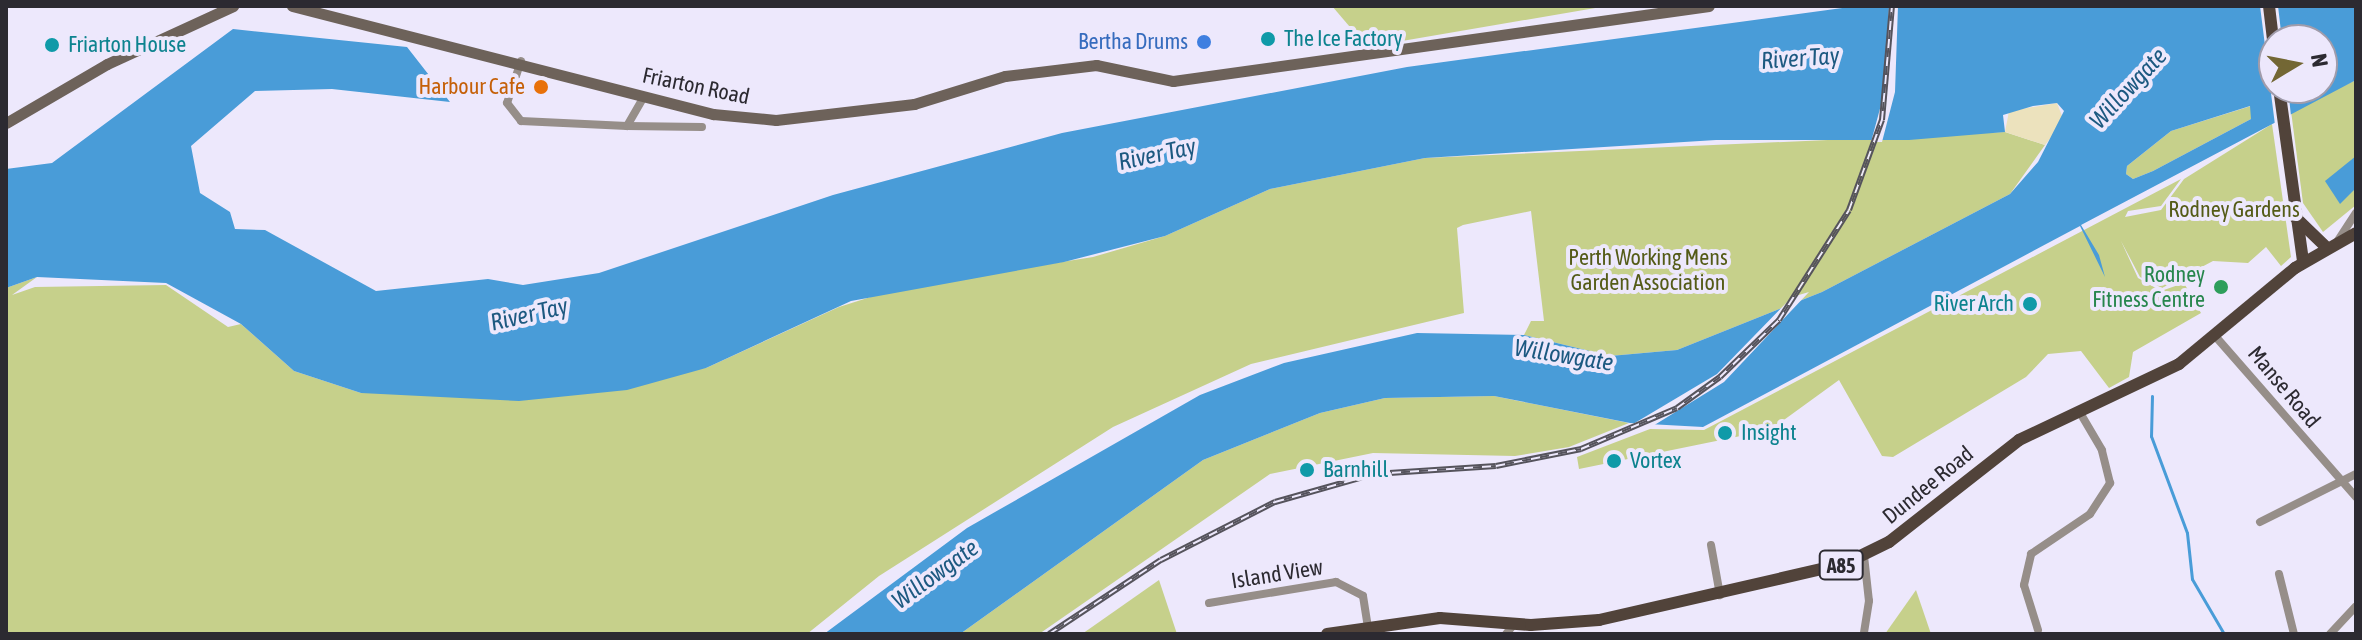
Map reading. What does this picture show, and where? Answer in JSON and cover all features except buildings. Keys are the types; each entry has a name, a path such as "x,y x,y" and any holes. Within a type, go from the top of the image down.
{"main road":[{"path":"2281,104 2303,262"},
{"path":"2295,217 2332,245"},
{"name":"Dundee Road","path":"1327,634 1440,618 1510,629 1599,620 1720,595 1864,556 2019,440 2149,382 2216,337 2303,262 2356,233"}],"street":[{"path":"6,123 118,58 233,6"},
{"name":"Friarton Road","path":"292,6 521,60 643,98 776,120 914,104 1005,76 1096,65 1173,81 1709,6"},
{"path":"521,60 507,103 521,121 702,127"},
{"path":"627,126 643,98"},
{"path":"2332,245 2356,213"},
{"name":"Manse Road","path":"2216,337 2356,497"},
{"path":"2038,630 2024,585 2031,554 2090,514 2110,483 2102,450 2079,411"},
{"path":"2260,522 2356,474"},
{"path":"1711,545 1720,595"},
{"path":"1864,556 1869,601 1864,634"},
{"path":"2279,574 2294,634"},
{"name":"Island View","path":"1209,603 1336,582 1363,596 1368,628"},
{"path":"2330,634 2356,606"}],"green space":[{"path":"1332,6 1607,6 1367,47"},
{"path":"2356,80 2356,205 2323,232 2303,203 2291,111 2306,104 2338,104 2338,89"},
{"path":"2251,106 2251,119 2153,171 2133,179 2126,174 2127,166 2171,131"},
{"name":"Rodney Gardens","path":"2272,124 2291,257 2281,266 2266,247 2248,263 2213,261 2162,288 2140,277 2121,241 2138,278 2161,291 2184,283 2201,313 2133,352 2129,377 2109,388 2081,351 2048,354 2026,377 1893,457 1882,456 1839,380 1770,430 1579,469 1577,457 1650,429 1704,430 2181,179 2161,206 2128,211 2125,217 2161,210 2184,179"},
{"name":"Perth Working Mens Garden Association","path":"2005,132 2045,145 2010,194 1822,292 1677,350 1610,356 1524,335 1531,321 1544,321 1531,211 1463,225 1457,228 1464,313 1251,364 1113,427 879,576 807,634 6,634 6,288 37,277 12,295 35,287 166,285 228,327 241,324 294,371 361,393 706,368 839,307 899,288 1093,257 1165,236 1270,189 1425,158"},
{"path":"1494,396 1629,423 1569,447 1515,456 1373,453 1270,474 1039,634 960,634 1203,460 1320,413 1385,398"},
{"path":"1159,580 1177,634 1082,634"},
{"path":"1916,590 1931,634 1885,634"}],"sand":[{"path":"2057,103 2064,121 2045,145 2005,132 2009,111"}],"water":[{"path":"1857,6 2356,6 2356,80 2338,89 2338,24 2258,24 2258,104 2310,104 2081,225 2099,255 2105,277 2080,226 1703,427 1630,423 1494,396 1385,398 1320,413 1203,460 960,634 824,634 967,528 1200,395 1284,363 1417,333 1524,335 1610,356 1677,350 1822,292 2010,194 2038,162 2064,111 2057,103 2033,106 2003,115 2005,132 1909,140 1716,140 1425,158 1270,189 1165,236 1064,262 851,301 706,368 627,390 519,401 361,393 294,371 241,324 166,283 37,277 6,288 6,169 52,163 233,29 407,47 450,102 332,89 255,91 191,146 200,193 230,212 235,229 265,230 376,291 488,279 523,285 599,273 833,195 1062,133 1407,67","holes":["2250,106 2251,119 2153,171 2133,179 2126,174 2127,166 2171,131"]},
{"path":"2356,156 2356,188 2340,204 2325,181"}],"pier":[{"path":"1889,6 1898,6 1895,92 1882,142 1871,142 1885,90"},
{"path":"2260,6 2278,6 2280,24 2262,24"},
{"path":"2272,104 2290,104 2291,116 2275,125"},
{"path":"1809,292 1724,382 1648,429 1628,427 1717,374 1792,297"}],"waterway":[{"path":"2152,396 2151,436 2187,533 2192,579 2224,634"}],"railway":[{"path":"1049,634 1161,560 1275,502 1374,474 1496,466 1581,449 1677,408 1720,377 1779,320 1849,210 1882,120 1892,6"}],"place":[{"name":"The Ice Factory","path":"1268,39"},
{"name":"Bertha Drums","path":"1204,42"},
{"name":"Friarton House","path":"52,45"},
{"name":"Harbour Cafe","path":"541,87"},
{"name":"Rodney Fitness Centre","path":"2221,287"},
{"name":"River Arch","path":"2030,304"},
{"name":"Insight","path":"1725,433"},
{"name":"Vortex","path":"1614,461"},
{"name":"Barnhill","path":"1307,470"}],"water label":[{"name":"River Tay","path":"1800,58"},
{"name":"Willowgate","path":"2128,88"},
{"name":"River Tay","path":"1157,154"},
{"name":"River Tay","path":"529,314"},
{"name":"Willowgate","path":"1564,355"},
{"name":"Willowgate","path":"935,574"}]}
